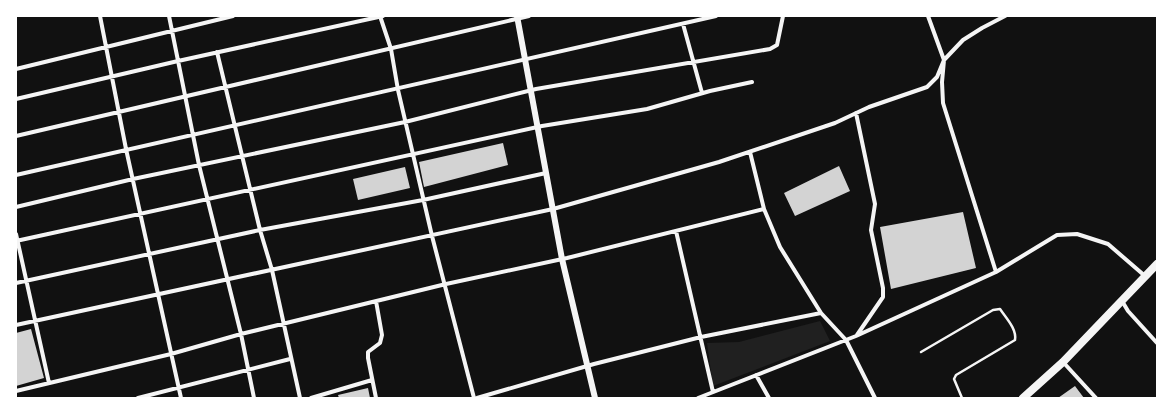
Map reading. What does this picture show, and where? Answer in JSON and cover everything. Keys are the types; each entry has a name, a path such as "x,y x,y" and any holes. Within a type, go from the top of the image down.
{"main road":[{"path":"1023,398 1063,362 1157,264"}],"street":[{"path":"100,16 113,76 126,149 142,214 181,398"},
{"path":"169,16 199,165 241,334 254,398"},
{"path":"16,69 233,16"},
{"path":"16,99 217,52 381,16 391,49 412,155 474,398"},
{"path":"16,136 391,49 517,17 529,16"},
{"path":"16,175 126,149 398,90 525,59 716,16"},
{"path":"16,207 242,155 405,122 531,91 770,49 777,45 782,16"},
{"path":"928,16 944,60 942,82 943,103 996,272"},
{"path":"16,325 552,209 750,152 835,124 856,113 927,87 937,77 944,60 963,40 1005,16"},
{"path":"517,17 562,259 586,366 595,398"},
{"path":"683,24 695,61 702,93"},
{"path":"217,52 260,230 268,261 272,270 290,359 300,398"},
{"path":"17,241 537,127 647,109 702,93 752,82"},
{"path":"856,113 875,204 871,230 883,288 883,297 856,336"},
{"path":"750,152 764,209 780,247 821,313 846,340 876,398"},
{"path":"16,283 260,230 423,200 546,173"},
{"path":"16,392 171,354 241,334 446,284 562,259 764,209"},
{"path":"676,231 713,392"},
{"path":"16,234 49,383"},
{"path":"698,398 856,336 996,272 1057,235 1077,234 1108,244 1145,276"},
{"path":"1122,300 1136,321 1157,343"},
{"path":"376,301 382,335 378,346 368,352 376,398"},
{"path":"477,398 586,366 701,337 821,313"},
{"path":"138,398 290,359"},
{"path":"1063,362 1096,398"},
{"path":"756,375 769,398"},
{"path":"311,398 372,380"}],"lane":[{"path":"921,352 993,310 1000,309 1012,326 1016,336 1015,340 956,375 954,379 962,398"}],"shaded area":[{"path":"820,321 830,341 713,386 707,343 739,342"}],"building":[{"path":"503,143 508,165 424,187 419,162"},
{"path":"839,166 850,191 795,216 784,193"},
{"path":"405,167 410,188 358,200 353,179"},
{"path":"963,212 976,268 891,289 880,227"},
{"path":"31,329 44,378 16,386 16,333"},
{"path":"1075,386 1084,398 1058,398"},
{"path":"368,388 370,398 339,398 338,395"}]}
